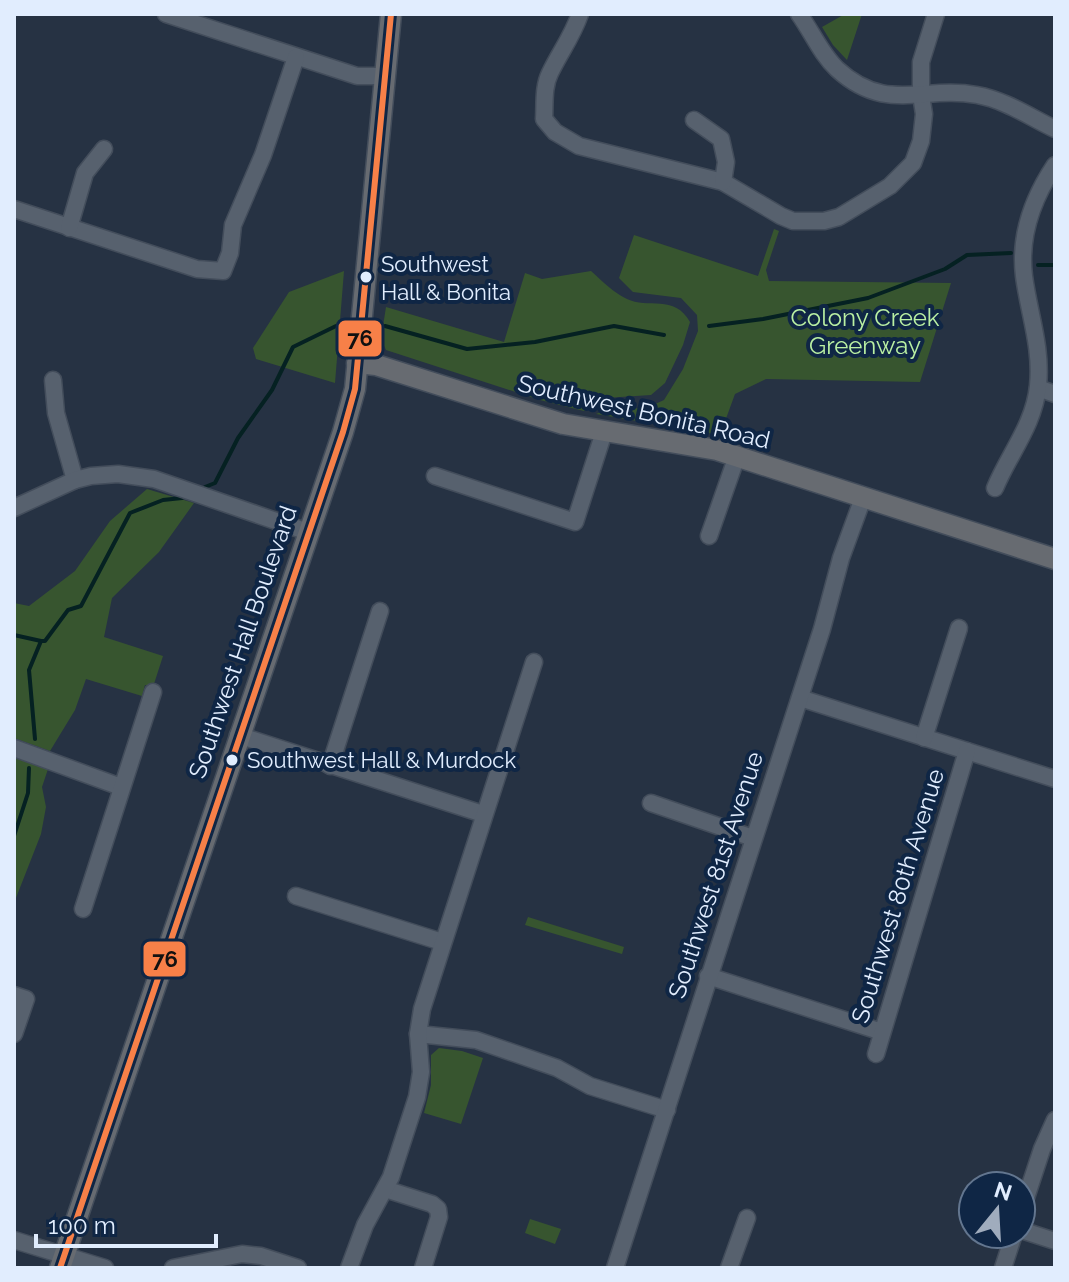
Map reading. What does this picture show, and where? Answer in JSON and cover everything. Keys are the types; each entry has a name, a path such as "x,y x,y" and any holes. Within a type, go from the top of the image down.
{"main road":[{"name":"Southwest Hall Boulevard","path":"61,1262 355,389 391,14"},
{"name":"Southwest Bonita Road","path":"357,363 376,365 544,419 604,432 698,446 737,456 1055,559"}],"street":[{"path":"166,14 357,76 385,76"},
{"path":"580,14 546,84 544,119 555,132 579,146 723,182 793,221 824,221 839,217 890,186 913,163 921,141 924,114 921,62 936,14"},
{"path":"799,14 830,62 863,87 890,96 964,93 988,97 1055,129"},
{"path":"14,209 197,269 223,271 230,253 233,225 263,155 296,57"},
{"path":"694,120 721,139 726,162 723,182"},
{"path":"69,228 85,173 104,149"},
{"path":"995,488 1022,439 1038,388 1039,348 1022,252 1027,222 1040,187 1055,165"},
{"path":"53,380 56,413 75,480"},
{"path":"1038,388 1055,394"},
{"path":"435,476 575,522 604,432"},
{"path":"709,536 737,456"},
{"path":"14,508 75,480 118,474 154,479 308,532"},
{"name":"Southwest 81st Avenue","path":"615,1268 800,698 841,558 863,498"},
{"path":"330,766 380,611"},
{"path":"924,738 959,628"},
{"path":"349,1268 365,1225 385,1189 420,1085 418,1034 422,1009 534,662"},
{"path":"83,909 153,692"},
{"path":"800,698 1055,779"},
{"path":"238,735 483,814"},
{"path":"14,748 121,787"},
{"name":"Southwest 80th Avenue","path":"876,1054 967,751"},
{"path":"651,803 753,838"},
{"path":"296,896 442,942"},
{"path":"708,976 882,1032"},
{"path":"14,995 26,999 14,1034"},
{"path":"418,1034 476,1040 557,1068 590,1086 667,1110"},
{"path":"1035,1170 1055,1120"},
{"path":"385,1189 432,1204 438,1209 439,1217 423,1268"},
{"path":"729,1268 747,1218"},
{"path":"14,1240 61,1262 105,1268"},
{"path":"173,1268 204,1265 220,1256 251,1254 298,1268"}],"green space":[{"path":"845,14 862,14 847,60 822,27"},
{"name":"Colony Creek Greenway","path":"774,229 779,231 766,270 769,281 951,283 920,382 766,379 735,394 720,435 596,414 615,406 644,409 664,400 683,369 698,331 697,315 681,298 633,292 619,278 634,235 758,276"},
{"path":"344,271 335,383 256,359 253,348 289,292"},
{"path":"591,271 627,299 669,305 684,313 690,322 665,383 651,395 605,398 584,411 540,400 386,350 381,339 386,307 504,342 525,273 542,279"},
{"path":"147,489 194,503 159,552 112,598 104,637 163,656 153,687 145,685 142,696 86,679 75,710 50,751 14,738 14,603 29,606 75,571 110,521"},
{"path":"14,755 48,769 42,787 46,807 41,834 14,903"},
{"path":"528,917 624,947 622,954 525,925"},
{"path":"439,1048 483,1058 461,1124 424,1113 431,1085 431,1055"},
{"path":"530,1219 561,1229 555,1244 525,1233"}],"waterway":[{"path":"709,326 763,319 868,298 945,269 967,255 1011,253"},
{"path":"1038,265 1055,265"},
{"path":"205,487 215,483 238,438 272,390 293,347 336,326"},
{"path":"385,326 467,349 535,342 614,326 664,335"},
{"path":"35,739 29,670 41,641 45,641 68,610 81,606 130,513 163,500 182,498"},
{"path":"14,635 41,641"},
{"path":"14,836 28,793 29,768"}],"transit line":[{"name":"76","path":"60,1268 355,389 391,14"}],"place":[{"name":"Southwest Hall & Bonita","path":"366,277"},
{"name":"Southwest Hall & Murdock","path":"232,760"}]}
